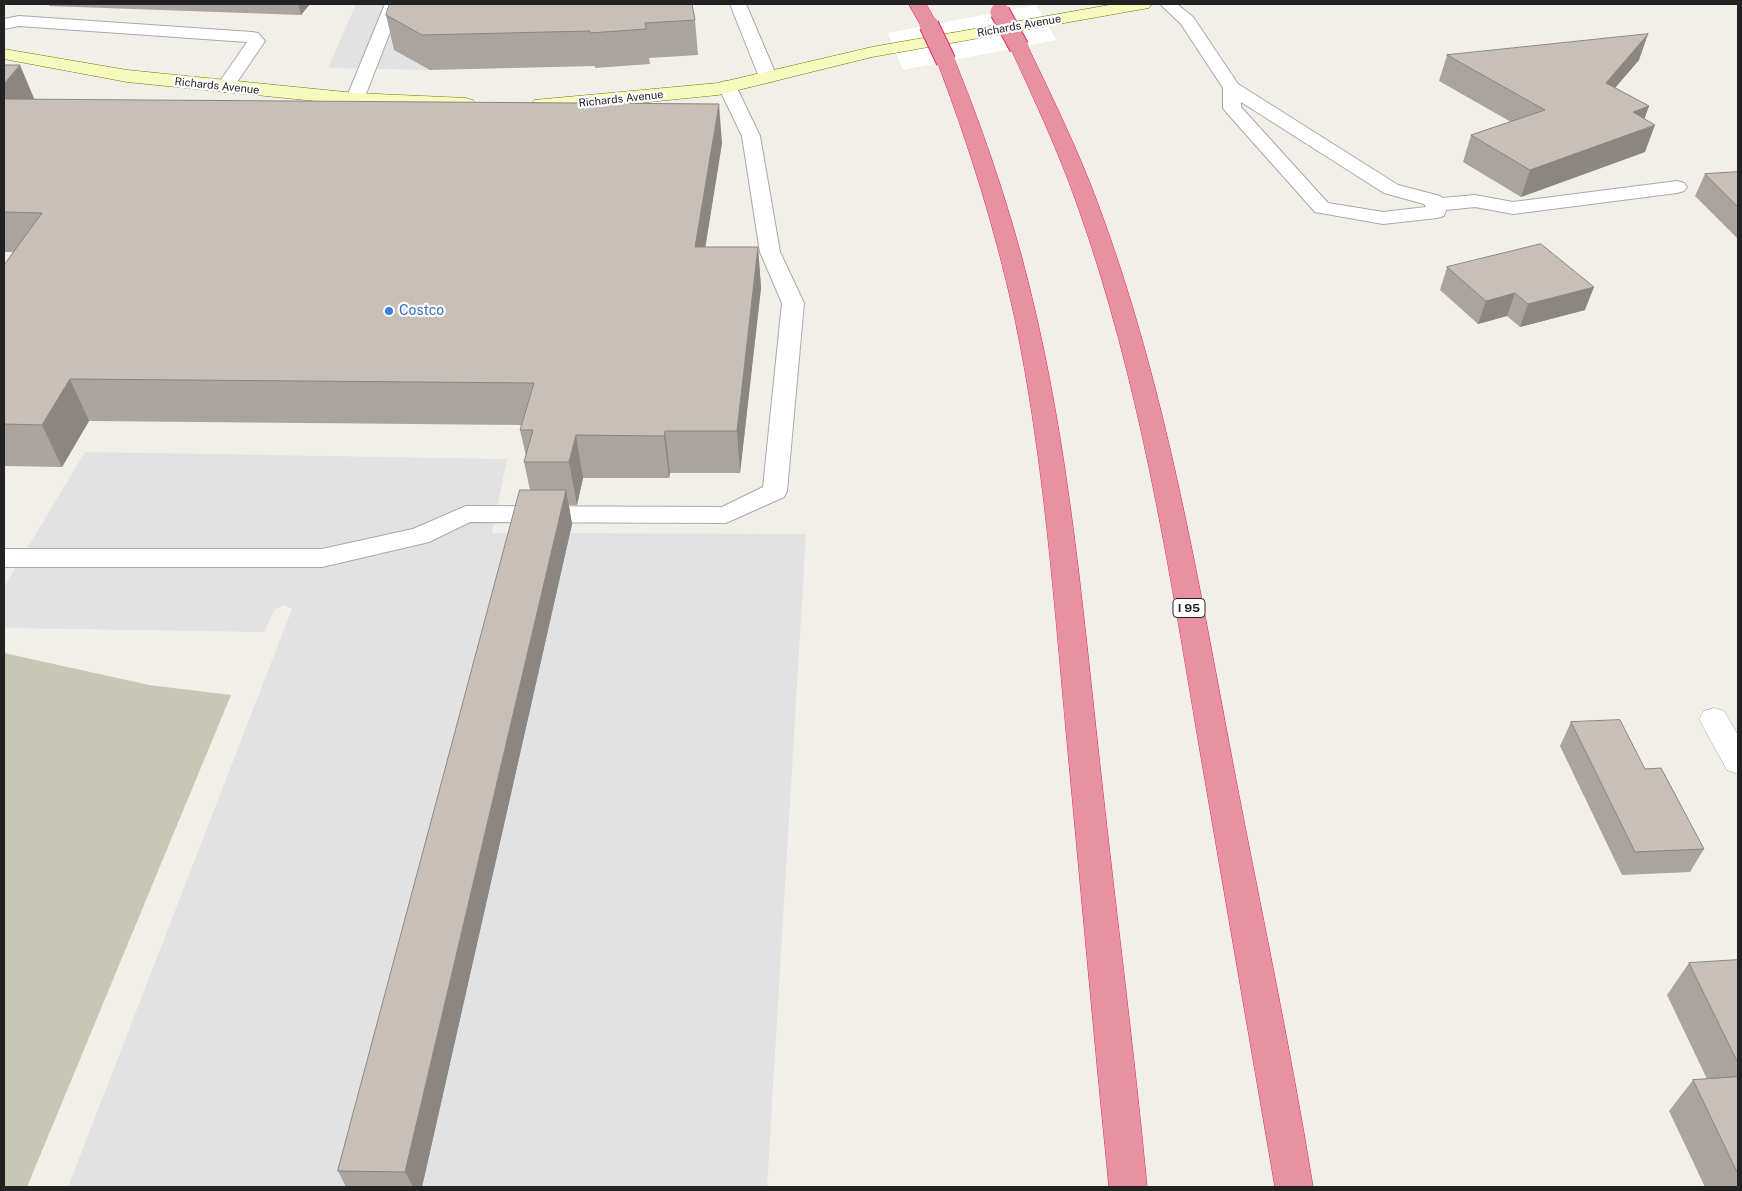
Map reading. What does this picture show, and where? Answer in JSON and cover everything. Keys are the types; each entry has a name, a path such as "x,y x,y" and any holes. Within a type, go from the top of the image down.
{"highway":[{"path":"918,4 946,61 978,142 997,205 1033,356 1049,447 1062,553 1128,1187"},
{"name":"I 95","path":"998,8 1040,89 1083,189 1131,335 1153,422 1175,531 1294,1187"}],"street":[{"name":"Richards Avenue","path":"519,105 579,104 727,86 872,52 1143,4"},
{"name":"Richards Avenue","path":"4,54 127,76 225,87 354,99 481,104"},
{"path":"1714,719 1738,762"}],"lane":[{"path":"354,99 393,4"},
{"path":"738,4 768,77"},
{"path":"1168,4 1186,21 1232,88 1391,188 1432,200 1437,212 1383,218 1322,208 1232,108 1232,88"},
{"path":"4,24 20,21 252,37 258,41 225,87"},
{"path":"4,558 322,558 420,536 466,514 726,515 775,491 793,303 770,252 751,136 727,86"},
{"path":"1434,205 1475,201 1513,208 1678,187"}],"shaded area":[{"path":"356,4 411,4 430,70 328,68"},
{"path":"85,452 507,459 492,533 806,534 767,1187 68,1187 292,609 284,605 275,609 264,632 4,628 4,587"},
{"path":"4,653 149,685 231,695 27,1187 4,1187"}],"pier":[{"path":"1036,5 1056,40 903,70 888,33"}],"building":[{"path":"390,4 692,4 695,20 645,23 646,29 590,33 590,31 422,35 386,15"},
{"path":"1648,34 1606,83 1649,106 1633,112 1655,125 1530,170 1471,135 1545,110 1447,55"},
{"path":"4,65 20,65 4,84"},
{"name":"Costco","path":"4,99 719,104 695,247 758,247 737,431 665,431 664,436 576,435 569,462 524,462 533,430 520,430 534,383 70,379 42,425 4,424 4,265 42,213 4,212"},
{"path":"1738,172 1738,207 1705,174"},
{"path":"1541,244 1594,287 1528,304 1515,293 1486,301 1447,267"},
{"path":"520,490 566,490 405,1172 338,1171"},
{"path":"1620,720 1645,769 1661,768 1704,849 1635,852 1571,722"},
{"path":"1738,960 1738,1063 1689,963"},
{"path":"1738,1077 1738,1174 1693,1080"}],"place":[{"name":"Costco","path":"389,311"}]}
